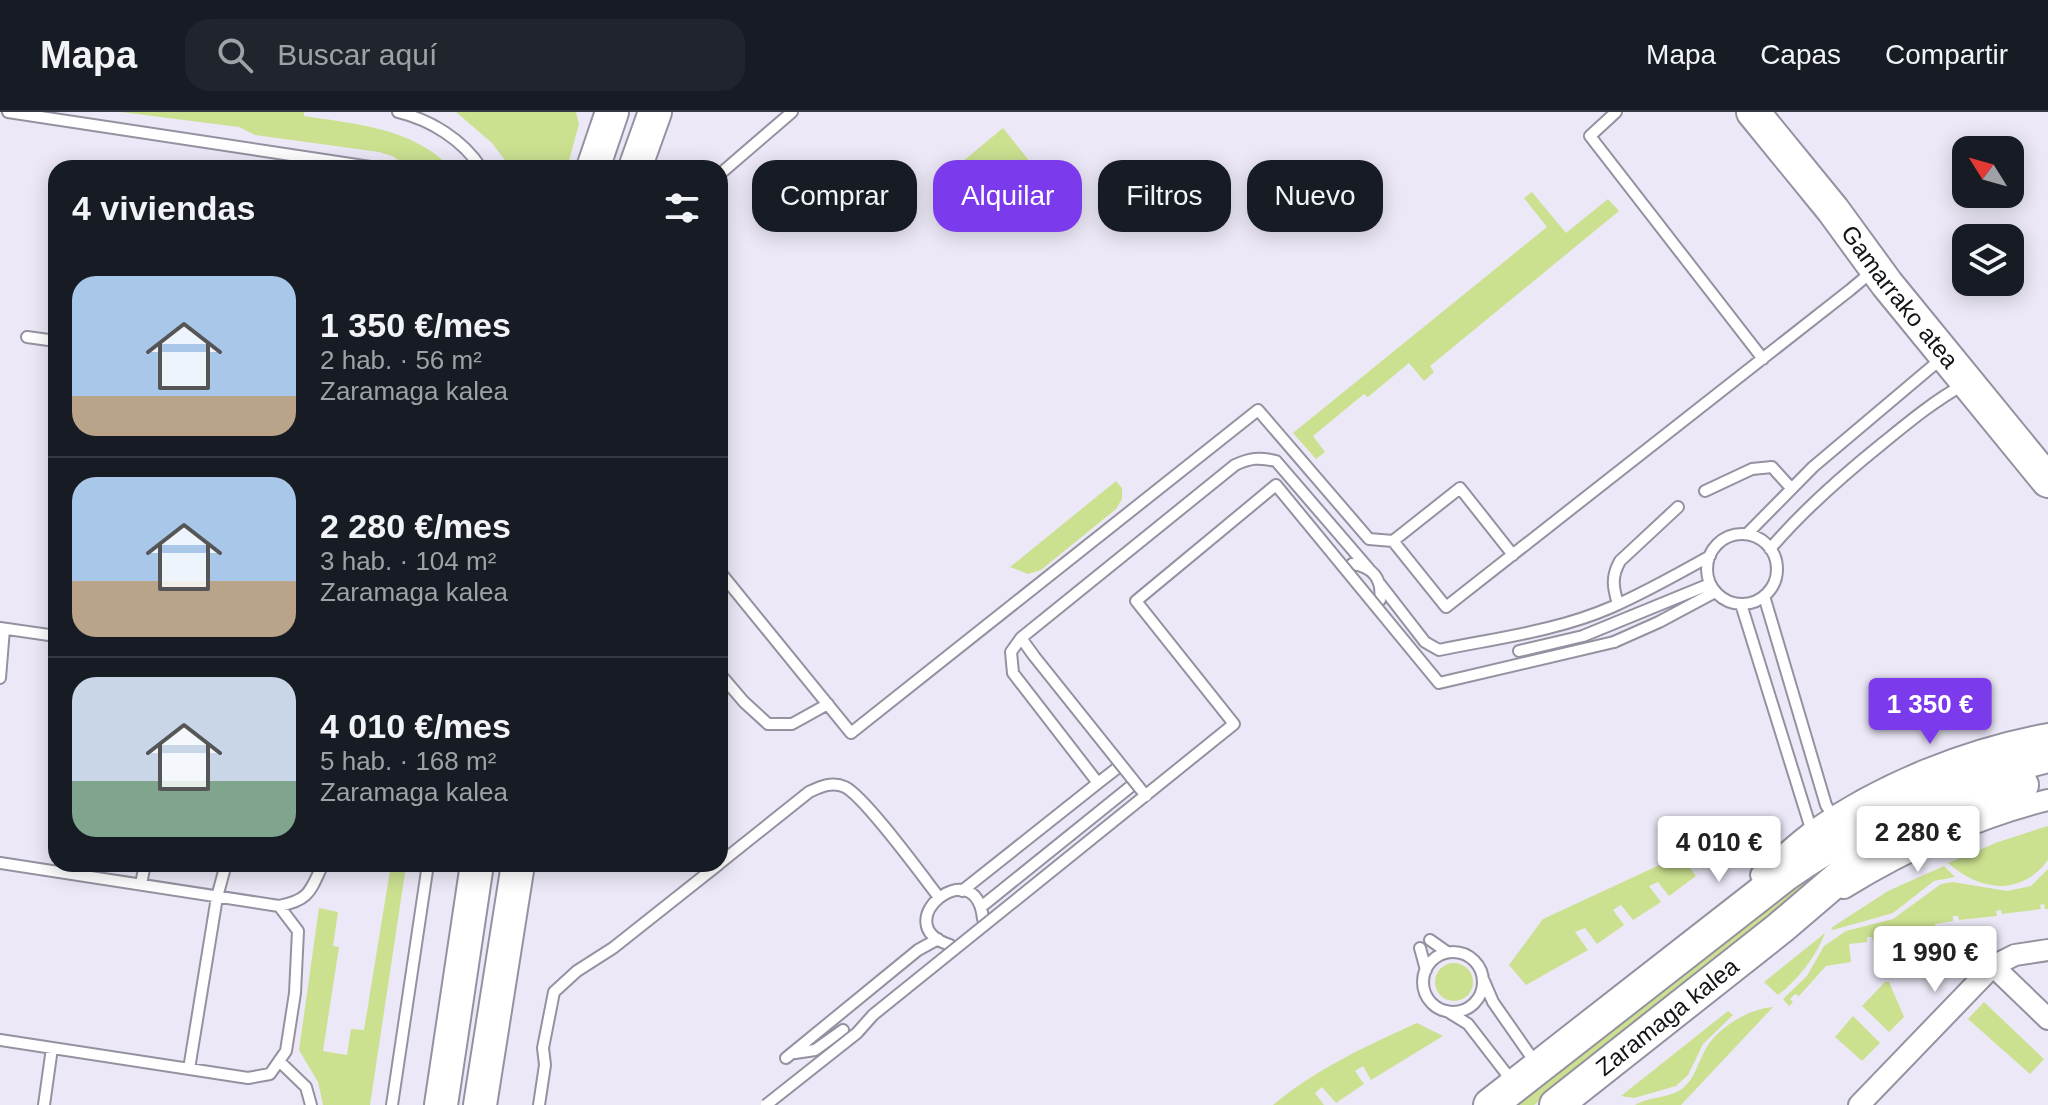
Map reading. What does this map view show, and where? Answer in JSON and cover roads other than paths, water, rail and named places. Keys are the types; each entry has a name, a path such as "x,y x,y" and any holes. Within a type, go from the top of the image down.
{"main road":[{"path":"596,160 612,112"},
{"path":"638,160 655,112"},
{"name":"Gamarrako atea","path":"1753,112 1833,210 1875,269 2048,481"},
{"name":"Zaramaga kalea","path":"1490,1105 1786,874 1830,844 1882,814 1959,781 2048,756"},
{"name":"Zaramaga kalea","path":"1556,1105 1780,928 1869,852 1928,819 1994,793 2048,778"},
{"path":"441,1105 476,872"},
{"path":"480,1105 517,872"}],"street":[{"name":"Zaramaga kalea","path":"1636,990 1812,832 1834,818 1887,788 1948,762 2048,734"},
{"name":"Zaramaga kalea","path":"1780,928 1861,877 1928,844 2015,808 2048,800"},
{"path":"1859,1105 1993,966 2015,955 2048,950"},
{"path":"1993,966 2048,1019"}],"lane":[{"path":"8,112 324,160"},
{"path":"398,112 421,118 469,150 476,160"},
{"path":"728,167 792,112"},
{"path":"1616,112 1590,136 1763,359"},
{"path":"1393,541 1446,607 1875,269"},
{"path":"27,337 48,340"},
{"path":"1747,534 1791,488 1945,355"},
{"path":"1770,549 1801,513 1837,481 1938,399 1967,383"},
{"path":"728,582 851,733 1258,410 1369,539 1393,541 1460,488 1513,555"},
{"path":"1098,783 1013,673 1011,652 1021,638 1235,465 1250,458 1276,461 1284,468 1369,569 1425,642 1439,650 1542,630 1618,604 1710,556 1724,539 1747,534 1756,537 1770,549 1775,558 1775,579 1764,596 1741,604 1723,598 1713,588 1707,570 1710,556"},
{"path":"1705,491 1752,469 1772,467 1791,488"},
{"path":"766,1105 1234,724 1136,601 1276,485 1439,683 1614,642 1659,622 1713,588"},
{"path":"1618,604 1612,584 1620,561 1678,507"},
{"path":"1352,564 1369,569"},
{"path":"1380,584 1380,600"},
{"path":"1519,651 1583,636 1713,588"},
{"path":"1764,596 1826,805 1834,818"},
{"path":"1741,604 1812,832"},
{"path":"0,678 2,628 48,635"},
{"path":"1021,638 1146,796"},
{"path":"728,683 768,724 792,724 828,704"},
{"path":"950,945 932,934 928,918 929,909 938,896 962,891 1116,769"},
{"path":"728,856 809,792 823,785 836,785 844,787 861,801 938,896"},
{"path":"962,891 976,900 982,913 1130,787"},
{"path":"0,863 48,870"},
{"path":"60,872 279,906 300,902 311,888 317,872"},
{"path":"141,884 143,872"},
{"path":"189,1069 224,872"},
{"path":"392,1105 427,872"},
{"path":"539,1105 545,1065 543,1048 554,992 570,976 613,948 708,872"},
{"path":"0,1040 248,1078 270,1074 286,1051 295,993 298,931 279,906"},
{"path":"843,1030 815,1050 790,1055 918,950 938,939"},
{"path":"1430,940 1447,952"},
{"path":"1420,948 1426,970 1424,987 1431,1002 1468,1024 1527,1076"},
{"path":"1426,970 1438,956 1447,952 1463,953 1477,963 1527,1076"},
{"path":"1445,1011 1465,1009 1473,1004 1479,996 1483,978"},
{"path":"44,1105 52,1048"},
{"path":"279,1061 306,1087 311,1105"}]}
